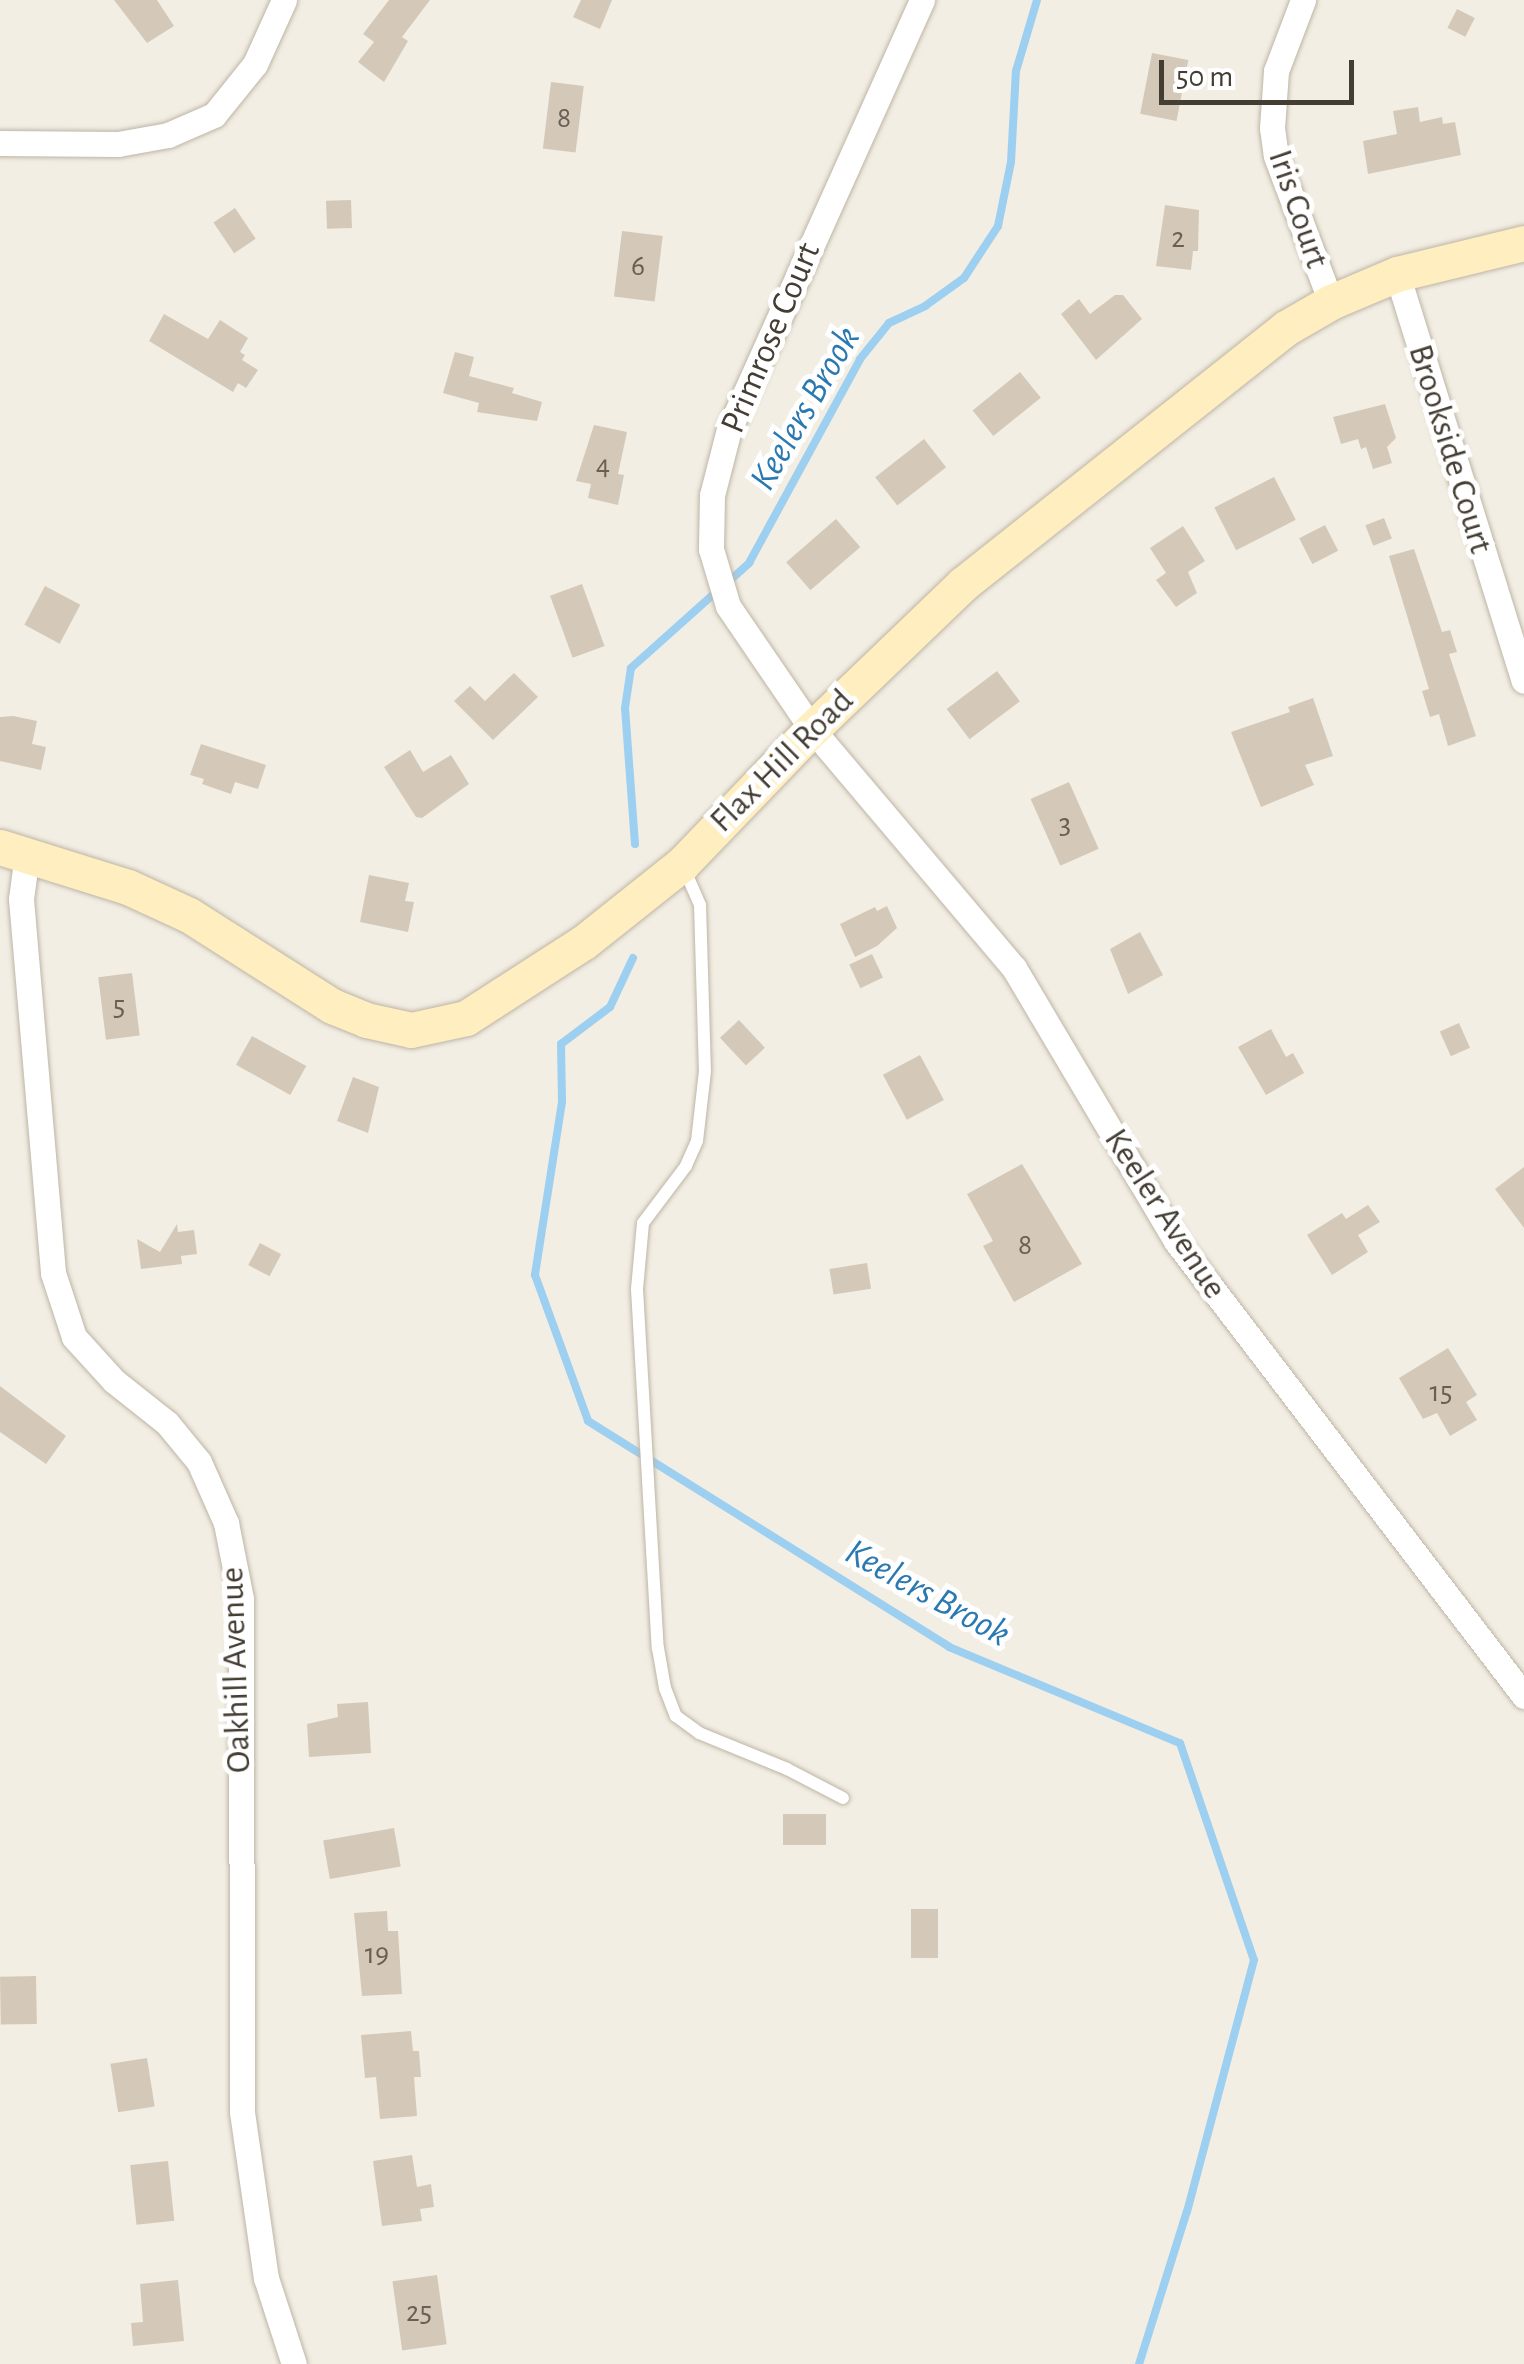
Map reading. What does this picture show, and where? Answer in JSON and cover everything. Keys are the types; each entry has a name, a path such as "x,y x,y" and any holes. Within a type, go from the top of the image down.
{"main road":[{"name":"Flax Hill Road","path":"13,850 128,887 188,916 332,1006 389,1027 412,1030 449,1025 485,1010 584,942 682,864 812,729 963,584 1286,328 1332,302 1397,274 1461,255 1524,244"}],"street":[{"path":"0,143 118,144 168,135 214,115 256,64 284,0"},
{"name":"Primrose Court","path":"812,729 728,606 712,548 712,495 729,429 922,0"},
{"name":"Iris Court","path":"1302,0 1276,72 1272,128 1276,156 1332,302"},
{"name":"Brookside Court","path":"1397,274 1524,681"},
{"name":"Keeler Avenue","path":"812,729 1014,968 1176,1241 1524,1696"},
{"name":"Oakhill Avenue","path":"13,850 21,900 53,1272 74,1337 114,1382 167,1423 199,1462 226,1524 241,1599 242,2112 266,2278 294,2364"}],"lane":[{"path":"682,864 700,905 705,1070 697,1141 686,1166 644,1222 637,1288 649,1430 648,1484 658,1648 665,1688 676,1716 699,1734 786,1769 843,1798"}],"building":[{"path":"114,0 157,0 174,26 147,43"},
{"path":"389,0 430,0 402,37 408,41 384,82 358,62 374,42 363,34"},
{"path":"581,0 612,0 600,29 573,17"},
{"path":"1457,9 1475,18 1465,37 1447,28"},
{"path":"1152,53 1188,60 1176,121 1140,114"},
{"path":"551,82 584,86 576,153 543,149"},
{"path":"1418,107 1420,122 1442,117 1443,124 1455,122 1461,155 1368,174 1363,141 1397,134 1393,111"},
{"path":"351,200 352,228 327,229 326,201"},
{"path":"1165,205 1199,210 1198,251 1193,251 1191,270 1156,266"},
{"path":"235,208 256,239 234,253 213,223"},
{"path":"622,231 663,236 655,302 614,297"},
{"path":"1115,295 1123,295 1142,319 1096,360 1061,314 1079,299 1090,314"},
{"path":"164,314 208,339 220,320 248,338 240,352 245,355 242,360 258,370 246,388 238,383 233,392 149,341"},
{"path":"455,352 474,357 469,376 514,388 512,393 542,402 537,421 477,412 479,403 443,393"},
{"path":"1020,372 1041,398 993,436 973,410"},
{"path":"1385,404 1396,438 1387,447 1392,463 1373,469 1366,447 1361,449 1358,439 1341,444 1333,417"},
{"path":"594,425 627,432 618,474 624,475 618,505 588,498 591,484 576,481"},
{"path":"924,439 946,467 897,506 875,477"},
{"path":"1274,477 1296,520 1236,550 1214,507"},
{"path":"1384,518 1392,539 1373,546 1365,525"},
{"path":"836,519 860,547 810,590 786,562"},
{"path":"1325,525 1338,551 1312,564 1299,538"},
{"path":"1183,526 1205,561 1188,572 1197,593 1176,607 1156,580 1166,573 1150,548"},
{"path":"1414,549 1442,632 1450,630 1457,652 1449,654 1476,736 1448,746 1439,714 1430,717 1422,691 1429,689 1389,556"},
{"path":"582,584 605,646 573,658 550,596"},
{"path":"45,586 80,605 60,644 24,625"},
{"path":"997,671 1020,701 970,739 947,709"},
{"path":"514,673 538,697 493,740 454,701 470,686 485,701"},
{"path":"1313,698 1333,756 1305,765 1314,785 1261,807 1231,732 1290,712 1288,707"},
{"path":"0,717 37,721 32,744 46,747 41,770 0,761"},
{"path":"201,744 266,765 258,789 235,782 231,794 202,784 204,779 190,775"},
{"path":"410,750 423,772 451,755 469,784 422,818 416,817 384,767"},
{"path":"1069,782 1099,849 1060,866 1031,799"},
{"path":"369,875 409,883 405,901 414,902 408,932 360,922"},
{"path":"887,906 897,928 877,946 855,957 840,924 875,907 877,911"},
{"path":"1140,932 1163,975 1128,994 1110,949"},
{"path":"872,954 883,978 860,988 849,965"},
{"path":"132,973 140,1036 106,1040 98,977"},
{"path":"739,1020 765,1048 746,1066 720,1038"},
{"path":"1459,1023 1470,1048 1451,1056 1440,1032"},
{"path":"1271,1029 1286,1057 1293,1053 1304,1073 1266,1095 1238,1047"},
{"path":"252,1036 306,1066 290,1095 236,1065"},
{"path":"920,1055 944,1100 907,1120 883,1075"},
{"path":"353,1077 379,1087 368,1133 337,1121"},
{"path":"1022,1164 1082,1264 1014,1302 983,1246 993,1241 967,1194"},
{"path":"1524,1167 1524,1228 1495,1189"},
{"path":"1368,1205 1380,1222 1358,1235 1368,1252 1332,1275 1307,1235 1342,1213 1346,1219"},
{"path":"177,1224 178,1232 194,1230 197,1254 181,1256 182,1264 141,1269 137,1239 160,1252"},
{"path":"260,1243 281,1254 269,1276 248,1265"},
{"path":"867,1263 871,1289 834,1295 829,1269"},
{"path":"1448,1348 1477,1395 1466,1402 1477,1420 1450,1436 1437,1413 1423,1419 1399,1378"},
{"path":"0,1386 66,1436 46,1464 0,1432"},
{"path":"368,1702 371,1753 309,1757 307,1724 338,1717 337,1704"},
{"path":"783,1814 826,1814 826,1845 783,1845"},
{"path":"394,1828 401,1866 330,1879 323,1841"},
{"path":"911,1909 938,1909 938,1958 911,1958"},
{"path":"387,1911 388,1931 398,1931 402,1994 362,1996 354,1913"},
{"path":"36,1976 37,2024 1,2025 0,1977"},
{"path":"411,2031 413,2051 419,2051 421,2077 414,2077 417,2116 380,2119 376,2077 365,2078 361,2035"},
{"path":"147,2058 155,2106 118,2112 110,2064"},
{"path":"412,2155 417,2187 431,2184 434,2207 420,2209 422,2221 382,2226 373,2161"},
{"path":"168,2161 174,2221 136,2225 130,2165"},
{"path":"437,2275 447,2344 402,2351 392,2281"},
{"path":"178,2280 184,2341 133,2346 131,2323 143,2322 140,2284"}],"waterway":[{"name":"Keelers Brook","path":"727,583 749,563 860,359 889,323 925,306 964,278 998,226 1011,162 1016,71 1037,0"},
{"name":"Keelers Brook","path":"635,844 625,708 631,668 716,592"},
{"name":"Keelers Brook","path":"633,958 610,1007 561,1044 562,1102 535,1275 588,1421 949,1647 1180,1743 1254,1960 1187,2211 1139,2364"}]}
